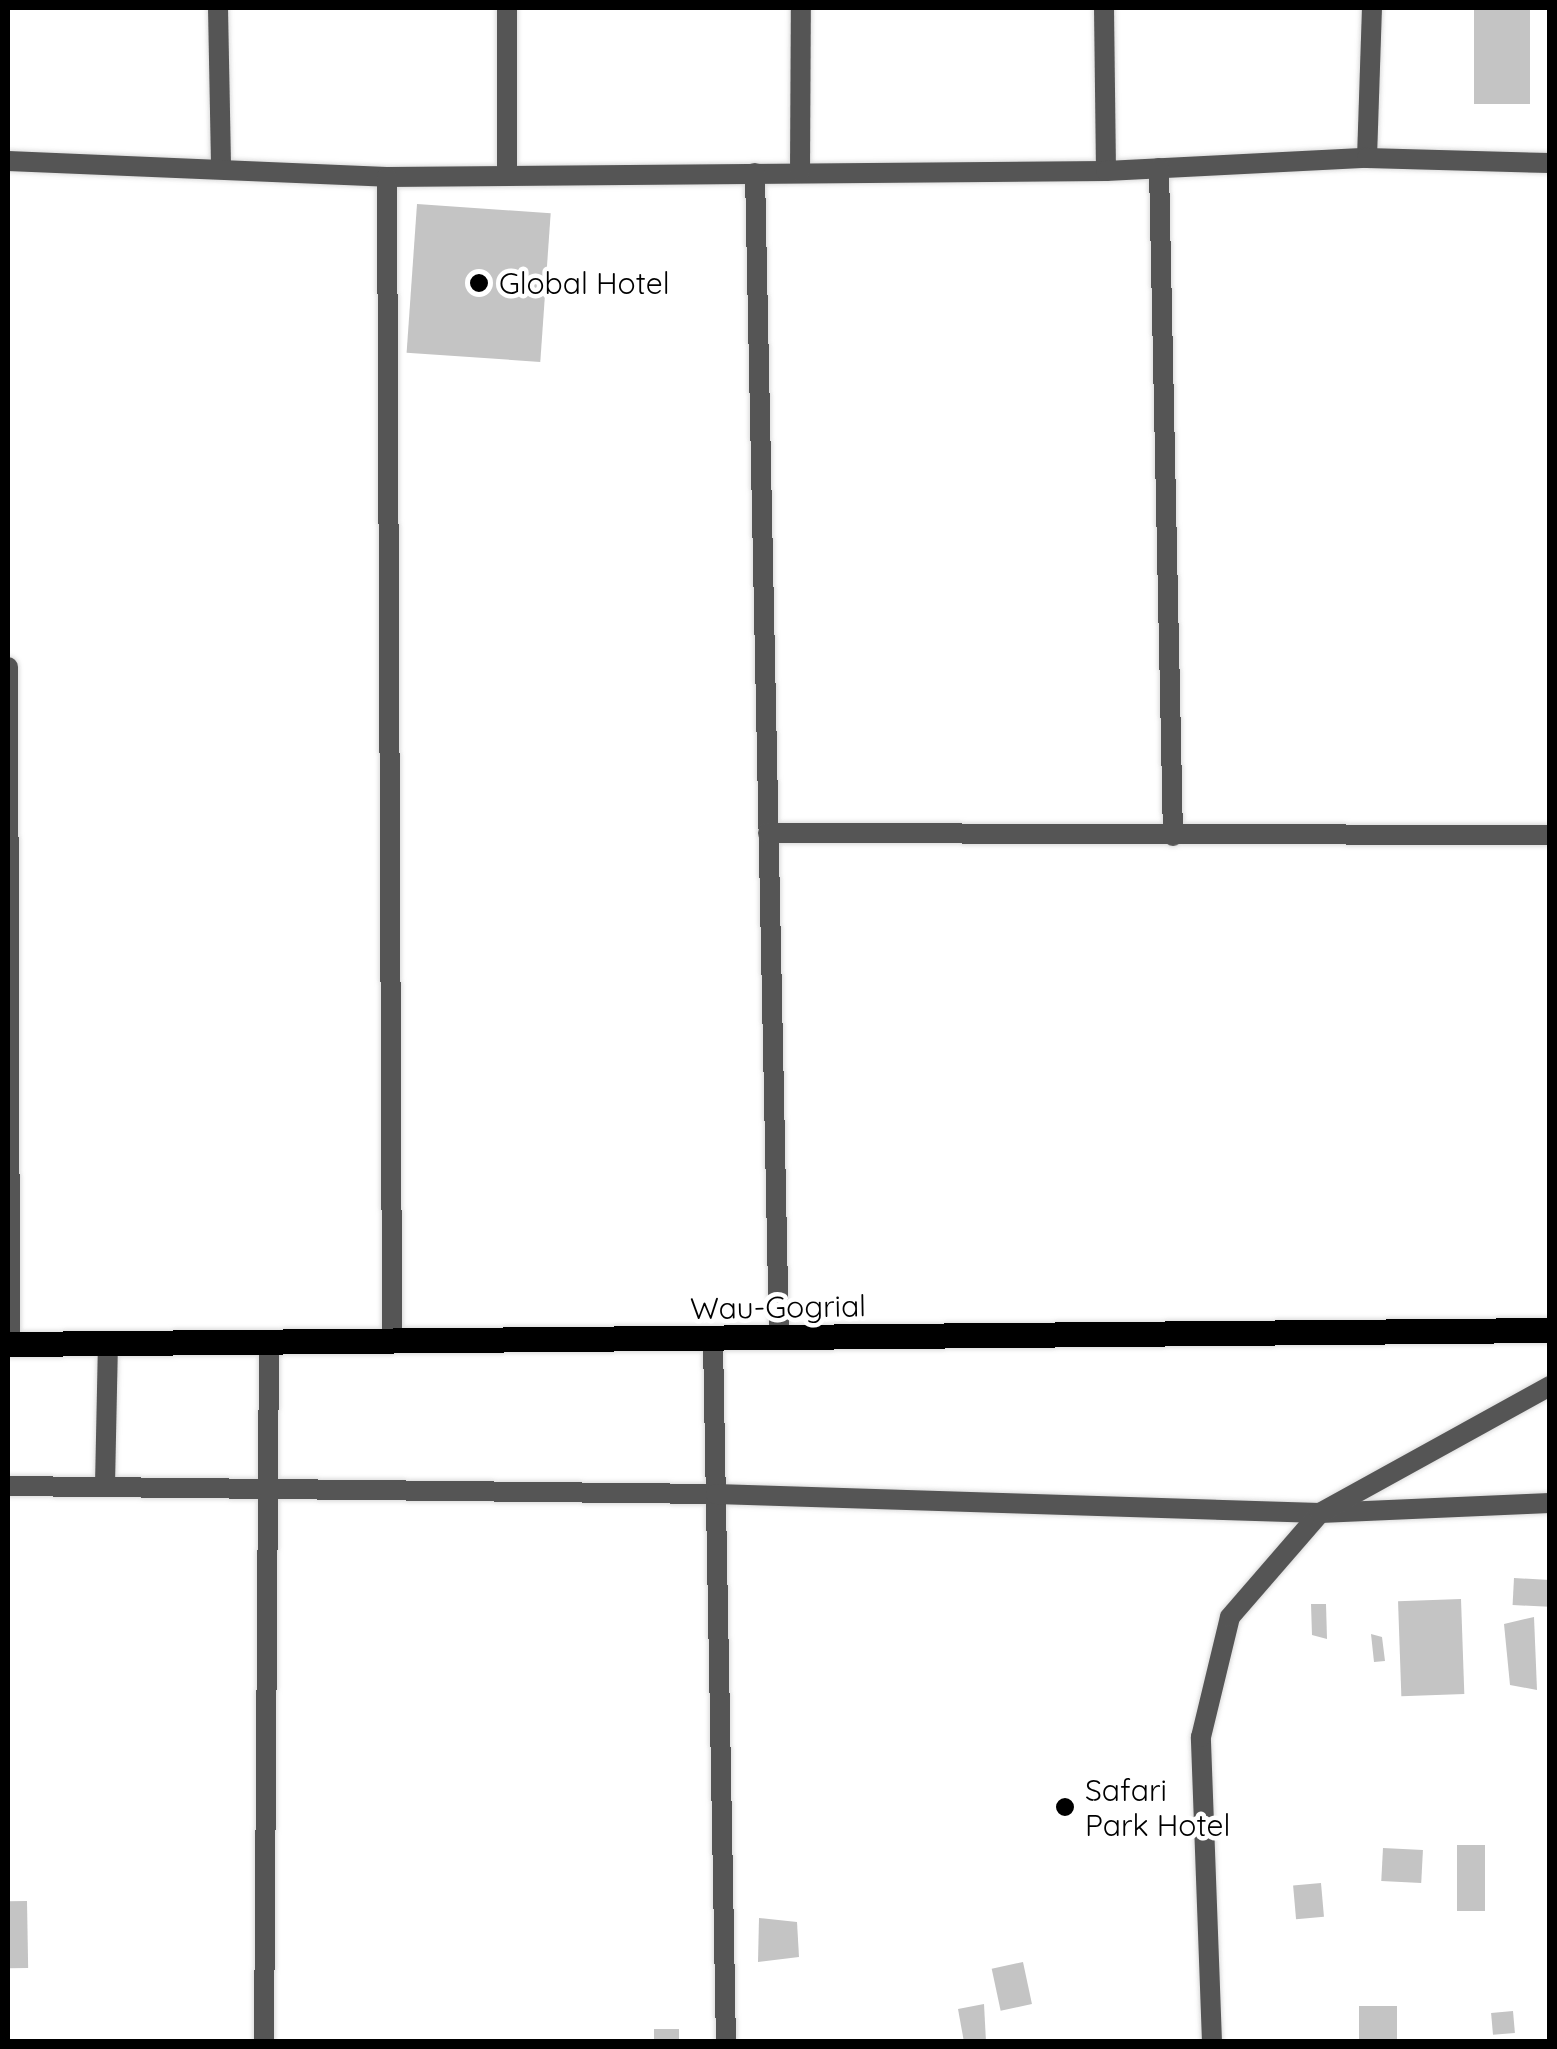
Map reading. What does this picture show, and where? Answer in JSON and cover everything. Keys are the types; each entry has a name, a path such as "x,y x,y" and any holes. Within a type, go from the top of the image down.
{"main road":[{"name":"Wau-Gogrial","path":"9,1344 713,1341 1550,1330"}],"street":[{"path":"218,8 221,167"},
{"path":"507,176 508,8"},
{"path":"800,8 800,172"},
{"path":"1104,8 1106,171"},
{"path":"1368,158 1372,8"},
{"path":"8,161 387,177 1106,171 1368,158 1550,162"},
{"path":"1159,168 1173,836"},
{"path":"755,172 779,1340"},
{"path":"387,177 392,1340"},
{"path":"8,667 9,1344"},
{"path":"768,833 1550,835"},
{"path":"713,1341 726,2042"},
{"path":"105,1485 108,1342"},
{"path":"264,2042 268,1342"},
{"path":"1212,2042 1201,1737 1230,1617 1320,1513 1550,1386"},
{"path":"8,1486 716,1494 1320,1513 1550,1503"}],"building":[{"path":"1474,8 1530,8 1530,104 1474,104"},
{"name":"Global Hotel","path":"417,204 551,213 540,362 407,353"},
{"path":"1514,1578 1550,1580 1549,1607 1513,1605"},
{"path":"1461,1599 1464,1694 1401,1696 1398,1601"},
{"path":"1311,1604 1326,1604 1327,1639 1312,1635"},
{"path":"1534,1617 1537,1690 1510,1685 1504,1624"},
{"path":"1371,1634 1382,1637 1385,1661 1374,1662"},
{"path":"1457,1845 1485,1845 1485,1911 1457,1911"},
{"path":"1383,1848 1423,1850 1421,1883 1381,1881"},
{"path":"1321,1883 1324,1917 1296,1919 1293,1885"},
{"path":"8,1901 27,1901 28,1968 9,1968"},
{"path":"759,1918 797,1922 799,1957 758,1962"},
{"path":"1023,1962 1032,2004 1001,2011 992,1969"},
{"path":"984,2004 986,2042 964,2042 958,2009"},
{"path":"1359,2006 1397,2006 1397,2042 1359,2042"},
{"path":"1513,2011 1515,2033 1493,2035 1491,2013"},
{"path":"654,2029 679,2029 679,2042 654,2042"}],"place":[{"name":"Global Hotel","path":"479,283"},
{"name":"Safari Park Hotel","path":"1065,1807"}]}
